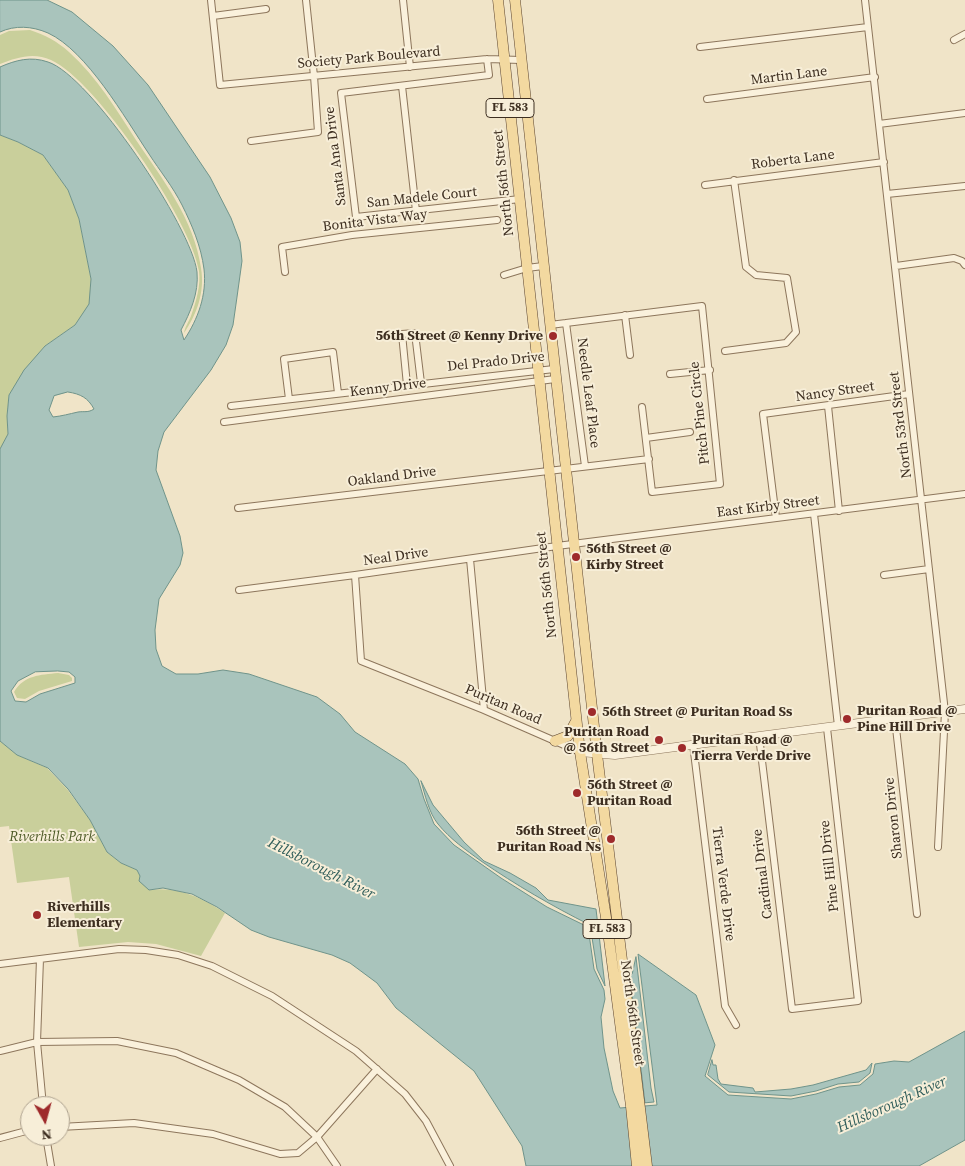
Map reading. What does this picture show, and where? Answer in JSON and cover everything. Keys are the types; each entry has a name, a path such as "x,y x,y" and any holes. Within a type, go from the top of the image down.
{"main road":[{"name":"North 56th Street","path":"498,0 556,546 580,752 647,1166"},
{"name":"North 56th Street","path":"515,0 573,544 636,1105 637,1166"},
{"path":"567,636 584,634"},
{"path":"555,741 568,736 576,720"},
{"path":"603,898 614,896"}],"street":[{"path":"212,0 213,16 266,9"},
{"path":"251,141 318,132 306,0"},
{"path":"403,0 410,67"},
{"name":"North 53rd Street","path":"865,0 945,712 938,847"},
{"name":"Society Park Boulevard","path":"213,16 220,85 487,59 505,58 521,60"},
{"path":"700,47 868,27"},
{"path":"954,40 965,34"},
{"path":"416,211 402,86 489,74 487,59"},
{"name":"Martin Lane","path":"707,99 875,77"},
{"name":"Santa Ana Drive","path":"356,217 341,93 402,86"},
{"path":"879,124 965,113"},
{"name":"Roberta Lane","path":"705,185 884,162"},
{"path":"725,350 786,343 796,332 786,278 756,275 746,267 734,180"},
{"path":"887,194 965,186"},
{"name":"San Madele Court","path":"356,217 520,199"},
{"name":"Bonita Vista Way","path":"285,272 282,246 352,235 497,220"},
{"path":"896,266 954,258 962,261 965,265"},
{"path":"504,275 527,268 543,266"},
{"name":"Pitch Pine Circle","path":"550,325 702,306 710,370 709,384 720,484 652,492 649,459"},
{"path":"625,315 630,355"},
{"name":"Needle Leaf Place","path":"566,322 585,466"},
{"path":"407,385 402,334 415,333 421,383"},
{"path":"289,399 284,359 333,352 338,393"},
{"name":"Del Prado Drive","path":"232,406 554,368"},
{"path":"670,374 710,370"},
{"name":"Kenny Drive","path":"224,422 555,379"},
{"name":"Nancy Street","path":"776,518 763,414 909,394"},
{"path":"828,406 839,511"},
{"path":"565,469 649,459 642,408"},
{"path":"646,438 690,432"},
{"name":"Oakland Drive","path":"238,508 565,469"},
{"name":"East Kirby Street","path":"556,546 965,494"},
{"path":"814,514 838,726"},
{"name":"Neal Drive","path":"239,590 556,546"},
{"path":"470,559 484,710"},
{"path":"884,574 929,569"},
{"name":"Puritan Road","path":"354,575 361,660 484,710 580,752 615,755 965,710"},
{"name":"Sharon Drive","path":"895,719 917,914"},
{"name":"Pine Hill Drive","path":"792,1009 858,1001 827,728"},
{"name":"Cardinal Drive","path":"759,736 792,1009"},
{"name":"Tierra Verde Drive","path":"693,744 725,1006 736,1025"},
{"path":"0,964 119,949 146,950 178,955 212,966 272,996 356,1051 405,1094 426,1121 450,1166"},
{"path":"40,959 37,1042 41,1096"},
{"path":"0,1051 37,1042 117,1042 176,1053 239,1080 284,1107 317,1138 337,1166"},
{"path":"70,1126 134,1123 213,1134 280,1154 298,1153 317,1138 377,1069"},
{"path":"0,1138 20,1133"},
{"path":"48,1146 51,1166"}],"green space":[{"path":"30,30 46,36 60,45 88,72 157,170 176,201 192,233 202,277 199,302 193,318 184,333 199,288 199,271 192,249 179,220 139,154 92,94 70,73 51,60 38,56 13,59 0,64 0,35 9,31"},
{"path":"0,135 43,155 68,190 79,219 91,279 90,304 75,325 45,346 9,395 8,435 0,449"},
{"path":"58,673 69,675 72,681 39,691 25,699 17,698 14,692 23,682 39,675"},
{"name":"Riverhills Park","path":"0,741 17,755 47,768 67,789 90,820 107,852 121,863 137,870 149,890 170,890 189,894 225,913 201,956 156,944 128,942 79,947 69,877 17,883 9,826 0,827"}],"water":[{"name":"Hillsborough River","path":"0,0 47,0 72,12 113,46 148,85 210,177 231,218 240,242 242,261 233,325 226,345 211,370 164,432 158,451 156,470 180,536 183,553 180,565 159,599 155,630 156,649 162,666 176,674 198,674 223,670 249,674 317,697 340,714 355,732 405,764 418,779 434,824 454,845 547,907 588,927 594,969 604,990 605,999 601,1017 604,1048 613,1091 620,1108 657,1105 638,954 696,995 715,1045 705,1076 728,1095 791,1099 839,1087 860,1085 873,1074 875,1064 894,1061 909,1062 965,1031 965,1140 919,1166 526,1166 522,1146 474,1071 396,1008 377,983 350,963 332,955 251,930 217,907 192,894 163,888 149,890 139,881 140,876 137,870 121,863 107,852 90,820 68,789 48,768 17,755 0,741 0,449 8,434 9,395 24,370 45,346 75,325 89,304 91,279 79,219 68,190 43,155 0,135 0,67 12,62 36,59 48,62 66,73 88,94 136,155 178,222 191,251 197,272 197,288 191,310 181,330 184,340 197,315 203,297 205,279 203,260 198,244 189,220 171,185 91,70 77,54 63,42 48,33 24,27 0,32","holes":["68,392 84,397 94,409 53,417 49,410 54,396","35,672 69,672 75,677 75,683 40,694 26,702 15,701 11,691 18,681"]},
{"path":"421,781 433,805 464,842 484,861 536,888 548,900 596,909 605,986 597,969 590,925 548,903 507,878 453,839 432,815"},
{"path":"636,957 654,1102 645,1103 630,976"},
{"path":"712,1060 713,1065 716,1065 718,1079 721,1084 753,1088 755,1092 813,1085 866,1070 872,1063 870,1073 859,1082 838,1084 791,1096 729,1092 708,1075"}],"place":[{"name":"56th Street @ Kenny Drive","path":"553,336"},
{"name":"56th Street @ Kirby Street","path":"576,557"},
{"name":"56th Street @ Puritan Road Ss","path":"592,712"},
{"name":"Puritan Road @ Pine Hill Drive","path":"847,719"},
{"name":"Puritan Road @ 56th Street","path":"659,740"},
{"name":"Puritan Road @ Tierra Verde Drive","path":"682,748"},
{"name":"56th Street @ Puritan Road","path":"577,793"},
{"name":"56th Street @ Puritan Road Ns","path":"611,839"},
{"name":"Riverhills Elementary","path":"37,915"}]}
